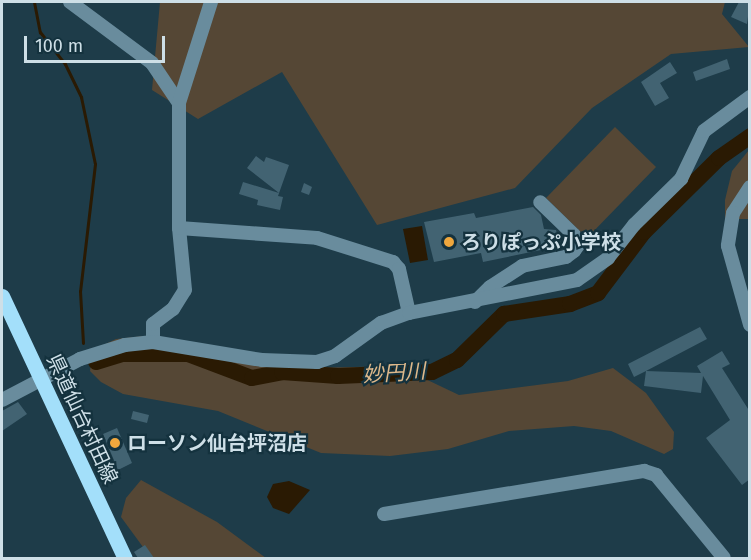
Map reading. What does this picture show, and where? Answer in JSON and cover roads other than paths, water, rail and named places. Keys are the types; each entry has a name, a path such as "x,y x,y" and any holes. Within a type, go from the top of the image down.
{"main road":[{"name":"県道仙台村田線","path":"2,296 125,558"}],"street":[{"path":"70,2 152,63 178,103"},
{"path":"153,342 153,324 173,309 185,290 179,228 178,103 211,2"},
{"path":"2,400 40,378 110,349 153,342 262,360 317,362 335,356 381,323 410,313 475,302 577,280 594,271 681,179 704,131 750,97"},
{"path":"750,187 734,213 728,246 750,325"},
{"path":"475,302 490,286 522,266 566,257 574,252 579,244 574,235 540,202"},
{"path":"179,228 317,238 393,262 399,269 410,313"},
{"path":"384,514 644,471 656,475 724,558"}],"waterway":[{"path":"34,2 40,32 65,64 81,97 95,164 80,291 83,343"},
{"name":"妙円川","path":"96,362 123,354 188,354 252,378 282,372 338,376 432,372 457,360 504,314 570,304 598,293 644,232 719,158 750,136"}],"place":[{"name":"ろりぽっぷ小学校","path":"449,242"},
{"name":"ローソン仙台坪沼店","path":"115,443"}]}
